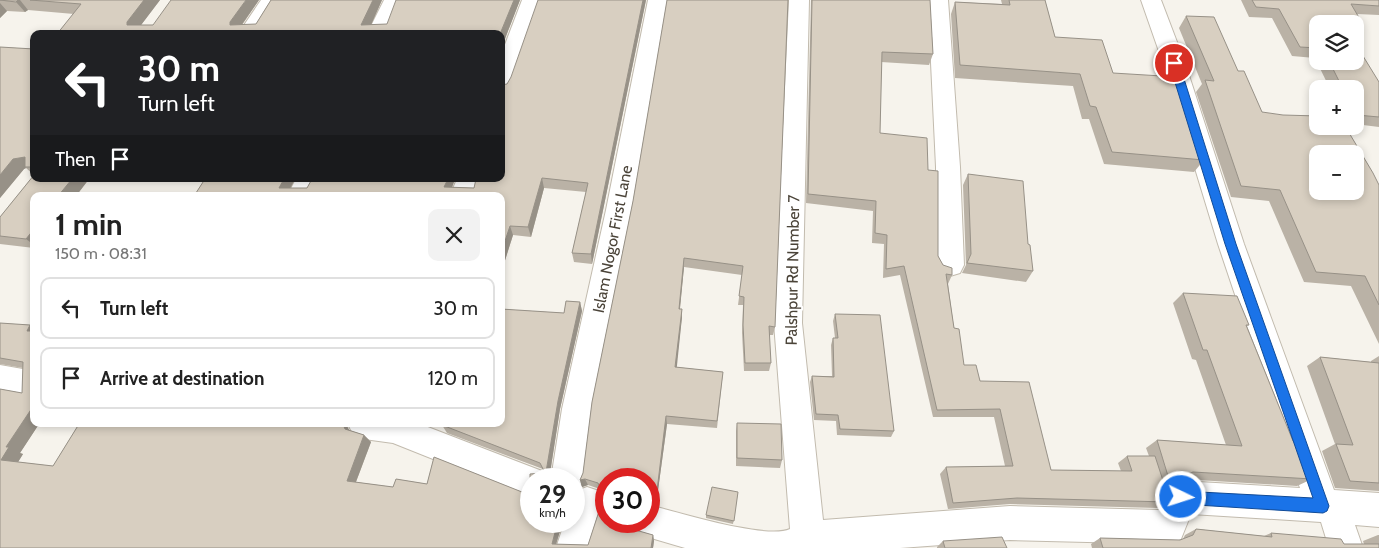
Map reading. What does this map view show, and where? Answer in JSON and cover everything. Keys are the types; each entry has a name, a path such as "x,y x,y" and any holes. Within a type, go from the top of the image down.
{"street":[{"path":"252,30 271,0"},
{"path":"380,30 394,0"},
{"path":"505,76 532,0"},
{"name":"Islam Nogor First Lane","path":"582,468 577,409 619,210 658,0"},
{"name":"Palshpur Rd Number 7","path":"797,543 788,324 799,0"},
{"path":"938,0 948,167 950,265"},
{"path":"1151,0 1174,63 1230,244 1328,506 1346,548"},
{"path":"0,379 30,384"},
{"path":"389,427 520,478"},
{"path":"797,543 1010,523 1171,537 1181,497 1379,510"},
{"path":"660,526 735,544 777,548"},
{"name":"Islam Nogor First Lane","path":"574,548 577,533"}],"building":[{"path":"0,0 18,0 16,2"},
{"path":"30,0 144,0 127,22 127,25 153,25 171,0 246,0 230,22 230,25 256,24 271,0 373,0 361,25 387,24 396,0 514,0 502,30 60,30 81,4"},
{"path":"538,0 643,0 591,254 572,253 588,183 542,178 528,227 510,226 505,241 505,192 197,192 203,182 282,182 279,188 307,188 310,182 446,182 444,187 474,188 475,182 505,182 505,84 511,77"},
{"path":"667,0 788,0 775,327 769,326 771,363 745,363 744,297 739,296 743,266 684,258 679,309 682,309 675,367 723,372 717,421 666,416 660,468 595,468 595,482 585,479 584,468 592,402 633,201"},
{"path":"812,0 930,0 933,54 882,52 880,133 927,138 928,170 938,171 938,256 943,265 952,268 952,275 946,274 954,328 959,329 964,365 976,365 980,381 1029,382 1051,470 1132,471 1127,456 1155,456 1169,499 1168,502 1017,498 953,503 946,467 1013,466 1000,409 937,410 904,266 886,269 887,235 875,233 876,201 808,194"},
{"path":"1009,0 1045,0 1055,37 1102,40 1113,73 1178,77 1204,160 1112,152 1096,107 1090,106 1080,74 960,65 955,2 1010,5"},
{"path":"1252,0 1379,0 1379,6 1351,4 1357,15 1309,15 1309,48 1300,47 1279,9 1256,7"},
{"path":"1186,16 1214,17 1238,71 1244,71 1262,112 1309,116 1309,135 1350,135 1356,145 1309,145 1309,200 1364,200 1364,158 1379,185 1379,305 1365,276 1316,272 1280,190 1241,186 1205,80 1214,81"},
{"path":"0,47 30,49 30,167 25,167 25,157 13,159 0,175"},
{"path":"1364,58 1379,82 1379,117 1364,116 1364,80 1338,80 1334,70 1364,70"},
{"path":"968,174 1023,181 1028,244 1030,245 1033,271 967,263 971,254"},
{"path":"30,180 30,182 70,182 61,192 30,192 30,234 26,239 0,236 0,217"},
{"path":"1183,293 1237,296 1249,325 1246,325 1293,441 1299,441 1312,479 1193,472 1179,477 1168,476 1157,440 1242,446 1207,350 1203,350"},
{"path":"566,301 580,302 558,401 547,468 542,468 540,463 447,427 505,427 505,309 564,313"},
{"path":"835,314 880,315 894,431 840,429 838,415 816,414 812,376 834,377 833,338 838,338"},
{"path":"0,323 30,325 27,331 30,331 30,411 6,447 9,447 1,460 53,466 77,427 344,427 345,429 364,435 347,481 393,487 396,479 427,484 434,457 520,491 520,533 555,533 552,544 588,545 595,524 595,533 646,533 653,535 651,548 0,548 0,389 22,393 23,362 0,358"},
{"path":"1320,357 1379,363 1379,483 1350,481 1336,444 1353,445"},
{"path":"737,423 781,424 782,460 737,458"},
{"path":"712,487 738,492 734,521 706,515"},
{"path":"1196,529 1272,537 1271,533 1341,539 1344,544 1379,544 1379,548 1103,548 1100,538 1180,540 1193,535"},
{"path":"1002,537 1007,548 945,548 943,541"}],"route":[{"path":"1174,63 1230,244 1323,506 1181,497"}]}
